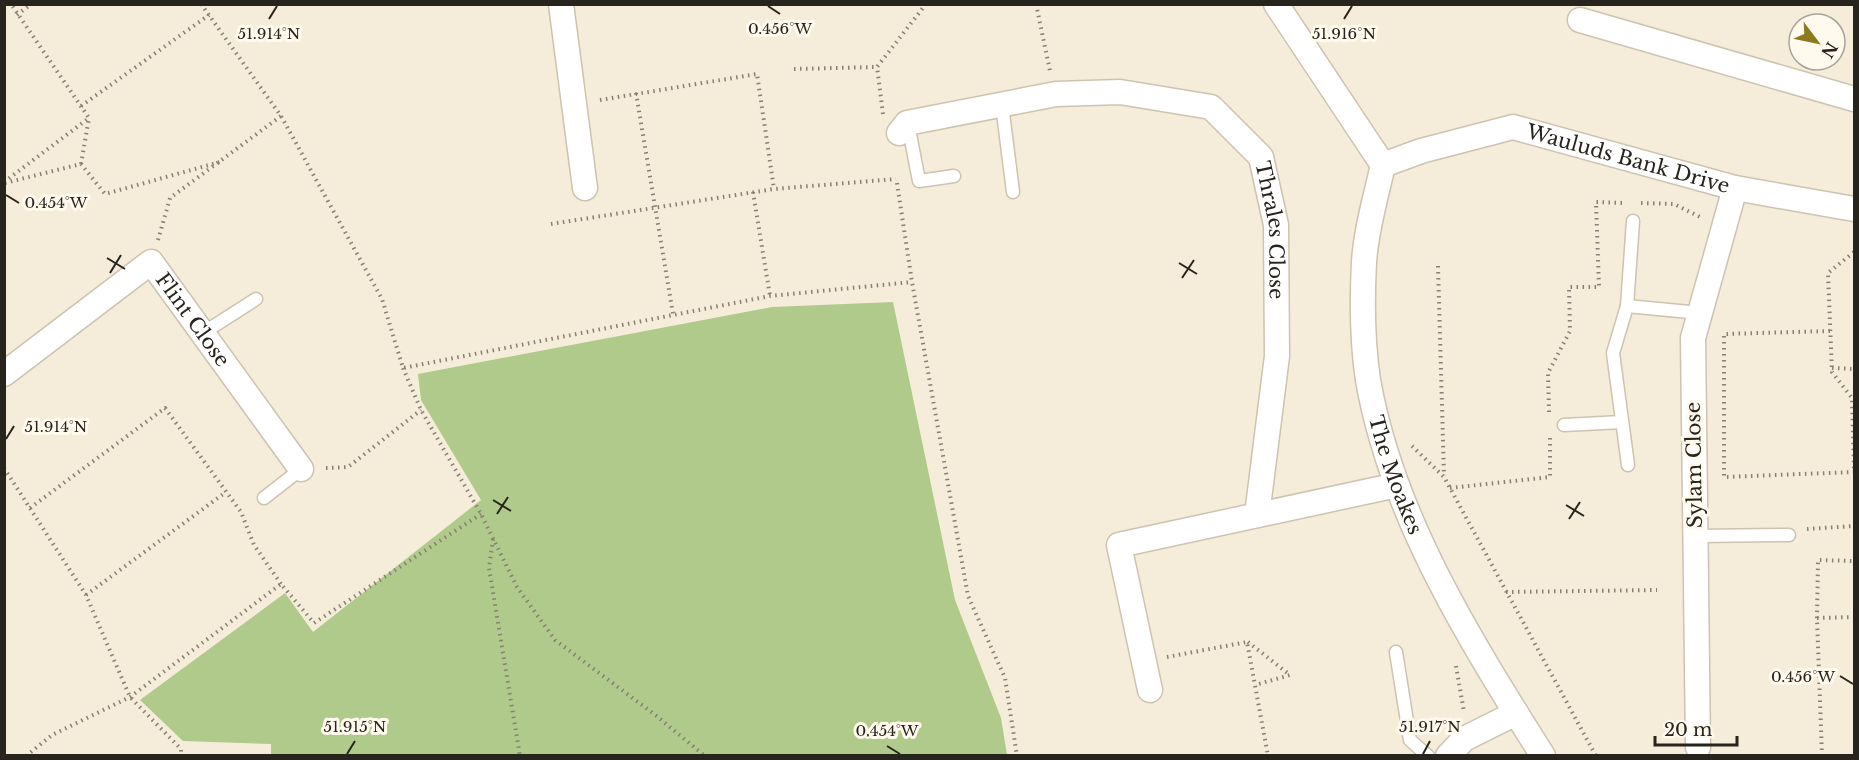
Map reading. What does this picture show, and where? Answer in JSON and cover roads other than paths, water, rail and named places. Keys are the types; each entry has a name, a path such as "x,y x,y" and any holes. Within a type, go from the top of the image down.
{"street":[{"path":"561,4 585,188"},
{"path":"1276,4 1383,165"},
{"path":"1580,20 1854,99"},
{"name":"Thrales Close","path":"903,128 1056,94 1120,92 1211,107 1261,157 1276,225 1277,356 1257,515"},
{"name":"Wauluds Bank Drive","path":"1383,165 1421,151 1513,127 1735,188 1854,209"},
{"name":"The Moakes","path":"1383,165 1364,260 1363,329 1368,380 1384,443 1397,485 1423,547 1470,634 1543,756"},
{"name":"Sylam Close","path":"1698,747 1693,338 1735,188"},
{"name":"Flint Close","path":"4,374 151,262 301,469"},
{"path":"1150,690 1119,545 1397,485"},
{"path":"1448,756 1464,739 1516,713"}],"lane":[{"path":"1002,105 1012,192"},
{"path":"903,128 919,181 954,176"},
{"path":"1628,465 1613,352 1627,306 1633,221"},
{"path":"203,333 256,299"},
{"path":"1627,306 1700,313"},
{"path":"1564,425 1622,422"},
{"path":"264,498 301,469"},
{"path":"1695,536 1793,532"},
{"path":"1396,652 1410,740 1428,756"}]}
